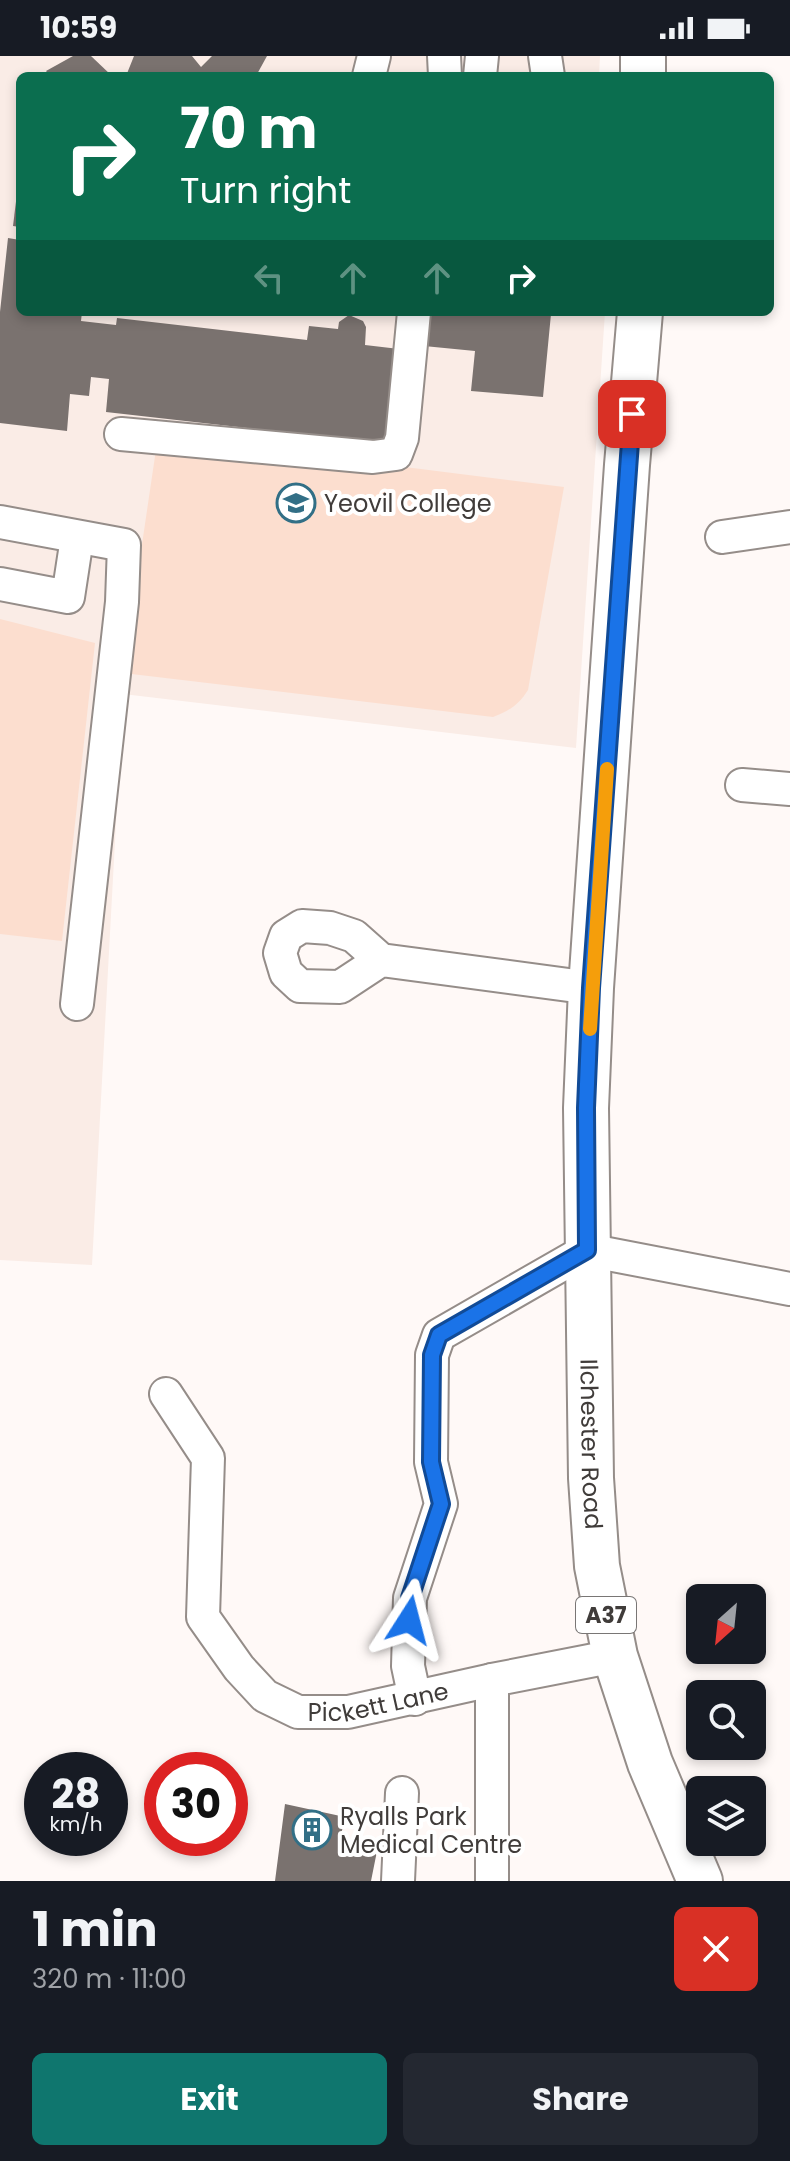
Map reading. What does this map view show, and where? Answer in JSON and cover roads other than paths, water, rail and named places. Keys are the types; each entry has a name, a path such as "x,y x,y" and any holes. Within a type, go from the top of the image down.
{"highway":[{"name":"Ilchester Road","path":"640,316 591,988 586,1108 593,1522 603,1604 615,1656 650,1763 700,1881"}],"street":[{"path":"121,434 373,457 396,454 402,438 414,316"},
{"path":"0,522 124,545 122,602 77,1004"},
{"path":"722,537 790,527"},
{"path":"0,584 68,597 77,538"},
{"path":"742,785 790,789"},
{"path":"381,960 591,988"},
{"path":"415,1699 408,1666 410,1598 441,1504 431,1462 432,1355 439,1335 587,1250 790,1289"},
{"name":"Pickett Lane","path":"166,1394 208,1458 203,1617 239,1668 265,1696 298,1712 348,1712 615,1656"},
{"path":"492,1680 492,1881"},
{"path":"398,1881 402,1793"}],"place":[{"name":"Yeovil College","path":"296,503"},
{"name":"Ryalls Park Medical Centre","path":"312,1830"}]}
